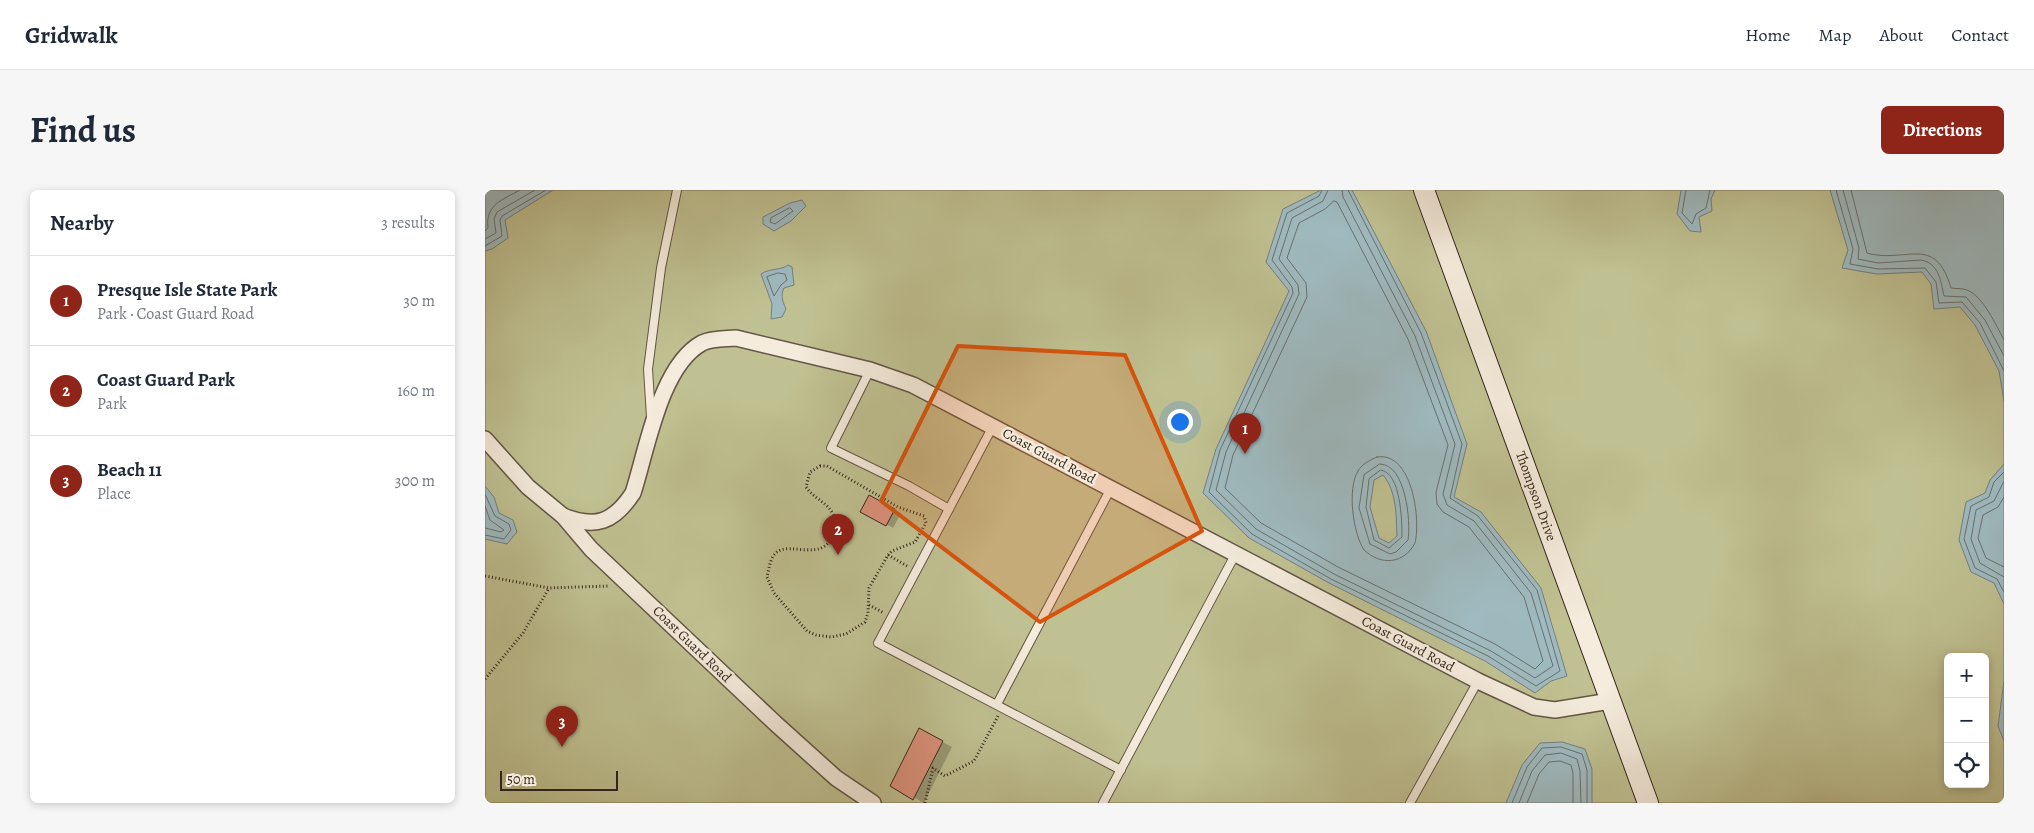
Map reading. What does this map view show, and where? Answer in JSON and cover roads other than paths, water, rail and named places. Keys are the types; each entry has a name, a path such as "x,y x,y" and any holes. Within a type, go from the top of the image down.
{"street":[{"name":"Thompson Drive","path":"1424,190 1648,803"},
{"name":"Coast Guard Road","path":"563,516 588,523 613,517 624,507 633,493 652,429 670,378 687,354 703,343 718,339 736,338 870,370 913,385 1478,681 1534,707 1555,710 1610,701"},
{"name":"Coast Guard Road","path":"485,438 528,488 563,516 591,549 811,757 836,778 873,803"}],"lane":[{"path":"652,429 648,369 661,268 677,190"},
{"path":"870,370 831,448 949,508"},
{"path":"993,426 879,643 1121,770"},
{"path":"1000,705 1111,488"},
{"path":"1103,803 1236,554"},
{"path":"1410,803 1478,681"}],"water":[{"path":"485,190 553,190 505,220 508,238 492,249 485,251"},
{"path":"1321,190 1352,190 1426,331 1467,444 1454,497 1481,512 1541,588 1567,676 1551,681 1535,693 1485,661 1329,583 1249,538 1203,493 1216,449 1289,291 1266,262 1283,209","holes":["1383,475 1388,482 1395,504 1397,536 1389,543 1379,538 1370,507 1374,480"]},
{"path":"1681,190 1715,190 1711,199 1712,211 1699,217 1701,232 1690,231 1677,214"},
{"path":"1830,190 2004,190 2004,401 1999,371 1975,325 1960,307 1934,309 1931,284 1922,272 1877,274 1842,268 1848,250"},
{"path":"802,200 806,206 791,221 774,231 763,224 763,217 790,203"},
{"path":"788,265 792,267 794,285 784,288 782,299 786,309 782,317 771,319 772,304 761,274"},
{"path":"2004,464 2004,604 1994,583 1971,572 1959,540 1966,502 1985,493 1990,480"},
{"path":"485,486 494,497 499,513 513,520 517,532 507,544 485,539"},
{"path":"2004,681 2004,741 1998,726"},
{"path":"1562,742 1585,749 1592,769 1592,803 1506,803 1522,765 1540,743"}],"place":[{"name":"Presque Isle State Park","path":"1245,454"},
{"name":"Coast Guard Park","path":"838,555"},
{"name":"Beach 11","path":"562,747"}]}
